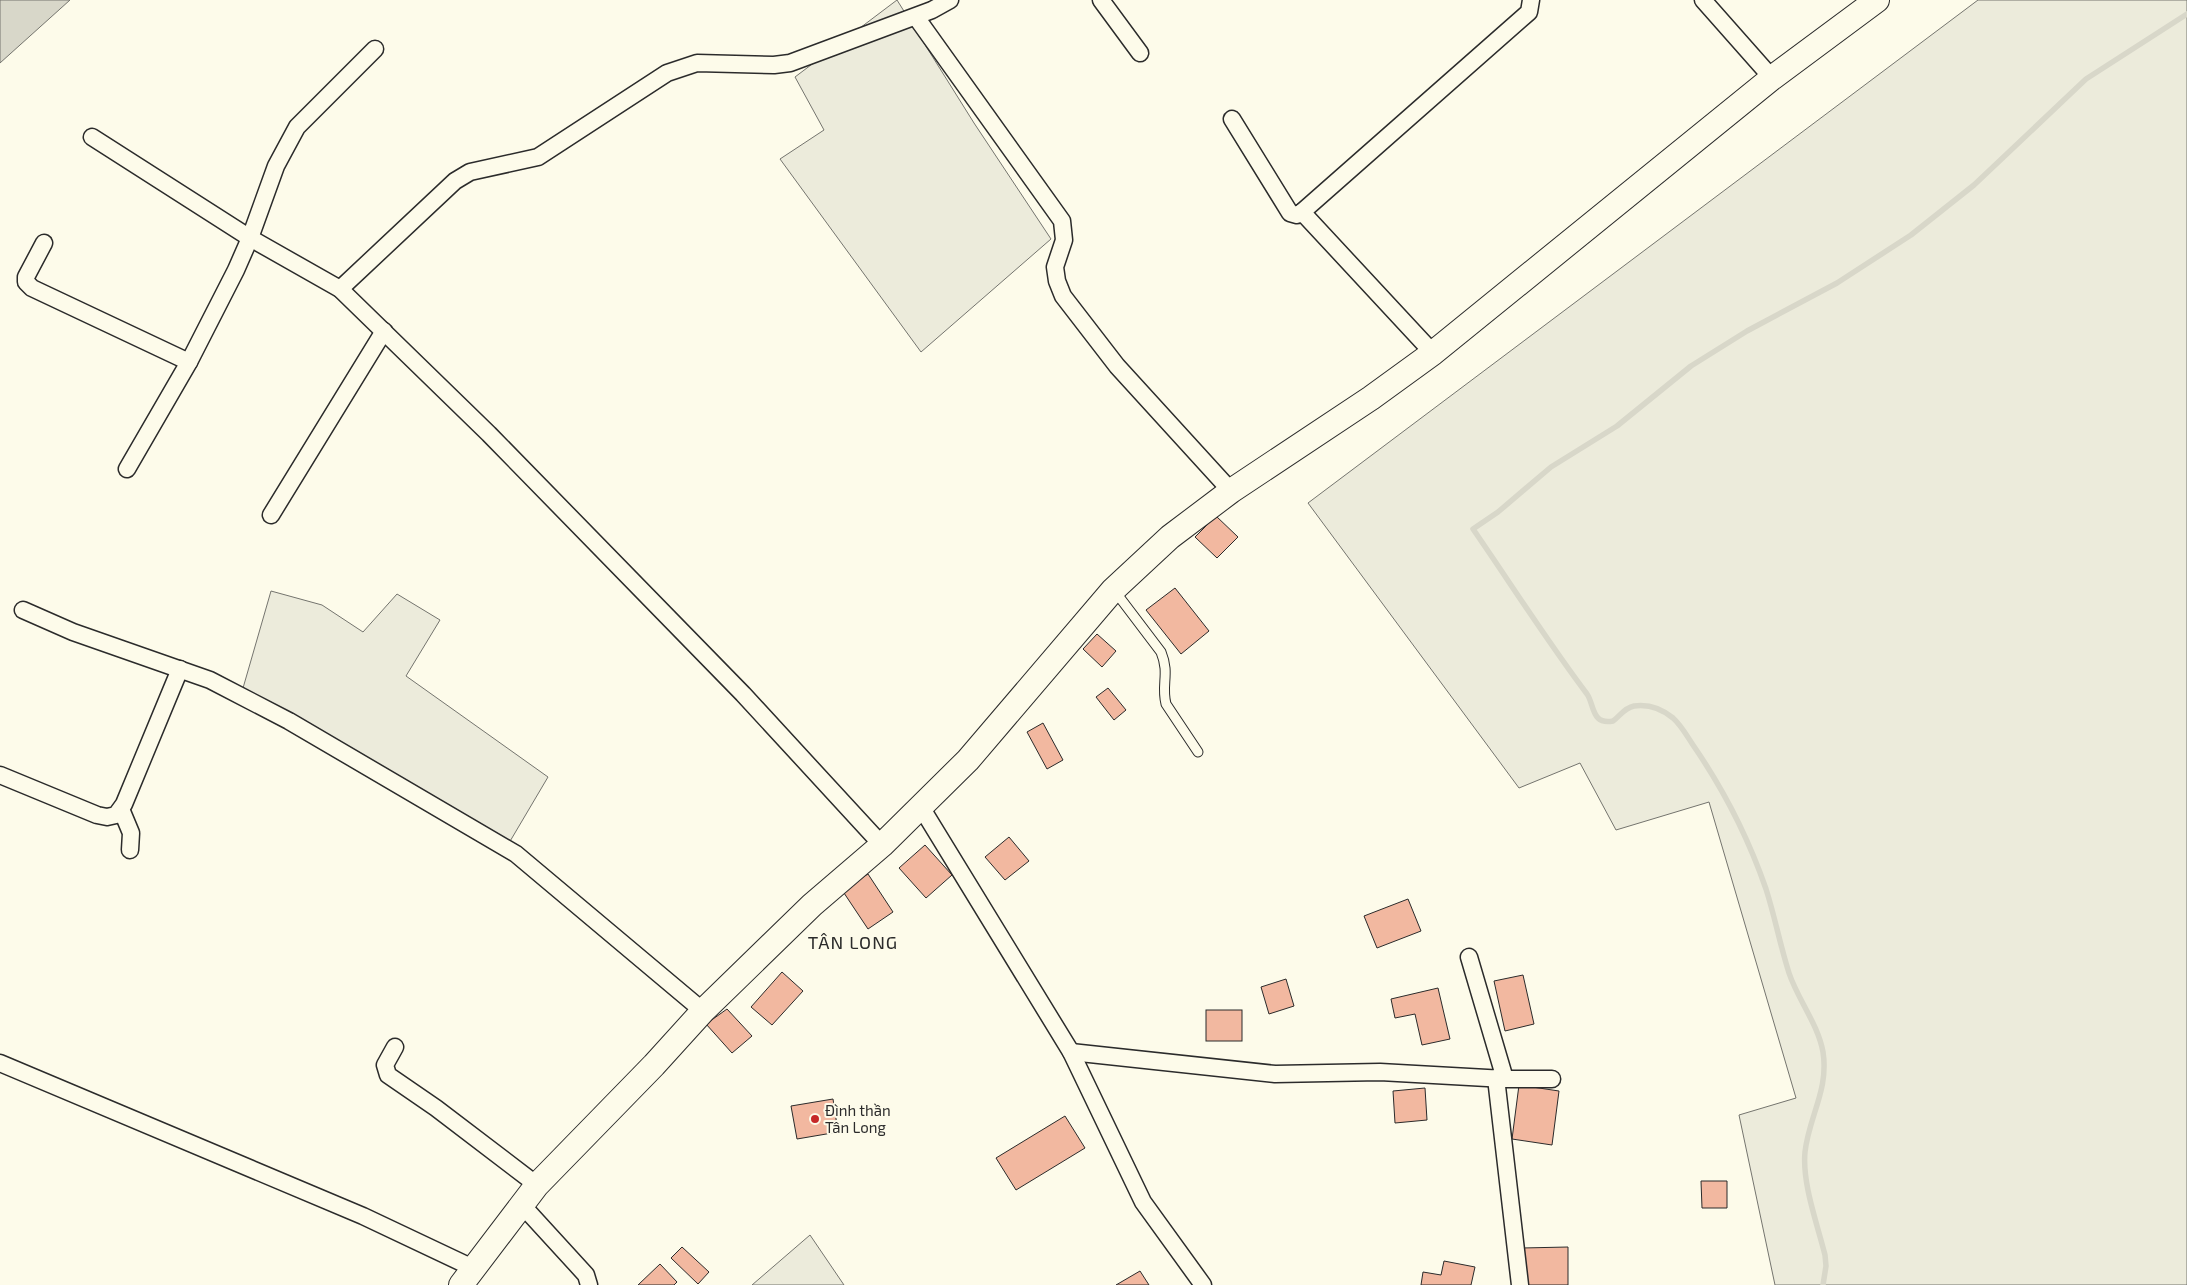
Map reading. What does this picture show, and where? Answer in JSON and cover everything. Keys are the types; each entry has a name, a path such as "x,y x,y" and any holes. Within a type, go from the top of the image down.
{"street":[{"path":"340,289 455,181 470,172 538,157 667,73 697,63 774,65 790,63 916,16 929,5 950,0"},
{"path":"1101,0 1140,53"},
{"path":"1232,118 1290,213 1297,216 1529,12 1531,0"},
{"path":"1703,0 1772,78"},
{"path":"0,1063 346,1209 467,1277 537,1185 654,1065 703,1011 812,905 882,845 968,760 1113,590 1170,537 1231,491 1371,398 1433,353 1772,78 1877,0"},
{"path":"916,16 1062,221 1064,240 1056,267 1057,281 1063,296 1117,366 1231,491"},
{"path":"127,469 189,362 250,238 276,166 297,127 375,49"},
{"path":"92,137 250,238 340,289 489,434 743,694 882,845"},
{"path":"1302,212 1433,353"},
{"path":"44,243 26,277 26,282 32,288 189,362"},
{"path":"271,515 384,331"},
{"path":"23,610 73,632 210,680 289,721 516,854 703,1011"},
{"path":"0,775 97,815 116,816 180,669"},
{"path":"921,807 1071,1052 1143,1202 1203,1285"},
{"path":"120,810 131,833 130,850"},
{"path":"1469,957 1501,1079 1520,1285"},
{"path":"395,1047 385,1065 388,1075 436,1108 537,1185"},
{"path":"1071,1052 1275,1074 1380,1072 1501,1079 1552,1079"},
{"path":"522,1204 586,1275 589,1285"}],"lane":[{"path":"1113,590 1161,652 1166,662 1167,676 1164,695 1166,704 1198,752"}],"shaded area":[{"path":"0,0 70,0 0,63"},
{"path":"897,0 974,123 1051,239 921,352 780,159 824,130 795,77"},
{"path":"1978,0 2187,0 2187,1285 1775,1285 1739,1115 1796,1098 1709,802 1616,830 1580,763 1519,788 1308,503"},
{"path":"271,591 322,605 363,632 397,594 440,620 406,676 548,777 509,843 241,695"},
{"path":"810,1235 844,1285 752,1285"}],"building":[{"path":"1216,516 1238,537 1217,558 1195,537"},
{"path":"1175,588 1209,631 1181,654 1146,610"},
{"path":"1097,634 1116,651 1102,667 1083,649"},
{"path":"1108,688 1126,710 1114,720 1096,697"},
{"path":"1043,723 1063,760 1047,769 1027,732"},
{"path":"1009,837 1029,861 1005,880 985,857"},
{"path":"925,845 952,875 926,898 899,868"},
{"path":"868,874 893,912 868,929 842,890"},
{"path":"1408,899 1421,931 1377,948 1364,916"},
{"path":"782,972 803,991 772,1025 751,1007"},
{"path":"1523,975 1534,1024 1505,1031 1494,981"},
{"path":"1286,979 1294,1006 1269,1014 1261,987"},
{"path":"1438,988 1450,1039 1422,1045 1415,1014 1395,1018 1391,999"},
{"path":"727,1009 752,1036 732,1053 706,1024"},
{"path":"1206,1010 1242,1010 1242,1041 1206,1041"},
{"path":"1519,1085 1559,1091 1552,1145 1512,1139"},
{"path":"1425,1088 1427,1120 1395,1123 1393,1091"},
{"name":"Đình thần Tân Long","path":"833,1099 838,1132 797,1139 791,1106"},
{"path":"1065,1116 1085,1148 1016,1190 996,1158"},
{"path":"1701,1181 1727,1181 1727,1208 1702,1208"},
{"path":"682,1247 709,1272 698,1284 671,1258"},
{"path":"1568,1247 1568,1285 1523,1285 1522,1248"},
{"path":"1444,1261 1475,1267 1471,1285 1421,1285 1423,1272 1441,1275"},
{"path":"660,1264 677,1282 674,1285 638,1285"},
{"path":"1140,1271 1149,1285 1116,1285"}],"waterway":[{"path":"1823,1285 1826,1266 1825,1255 1811,1203 1805,1164 1807,1139 1823,1079 1823,1052 1817,1032 1789,973 1766,889 1743,832 1715,779 1684,731 1673,718 1655,708 1644,706 1627,708 1613,721 1605,721 1598,718 1594,713 1587,694 1543,633 1473,529 1498,512 1551,467 1617,426 1691,366 1747,331 1837,283 1911,235 1974,185 2086,79 2187,14"}],"place":[{"name":"Đình thần Tân Long","path":"815,1119"}],"district":[{"name":"TÂN LONG","path":"853,942"}]}
